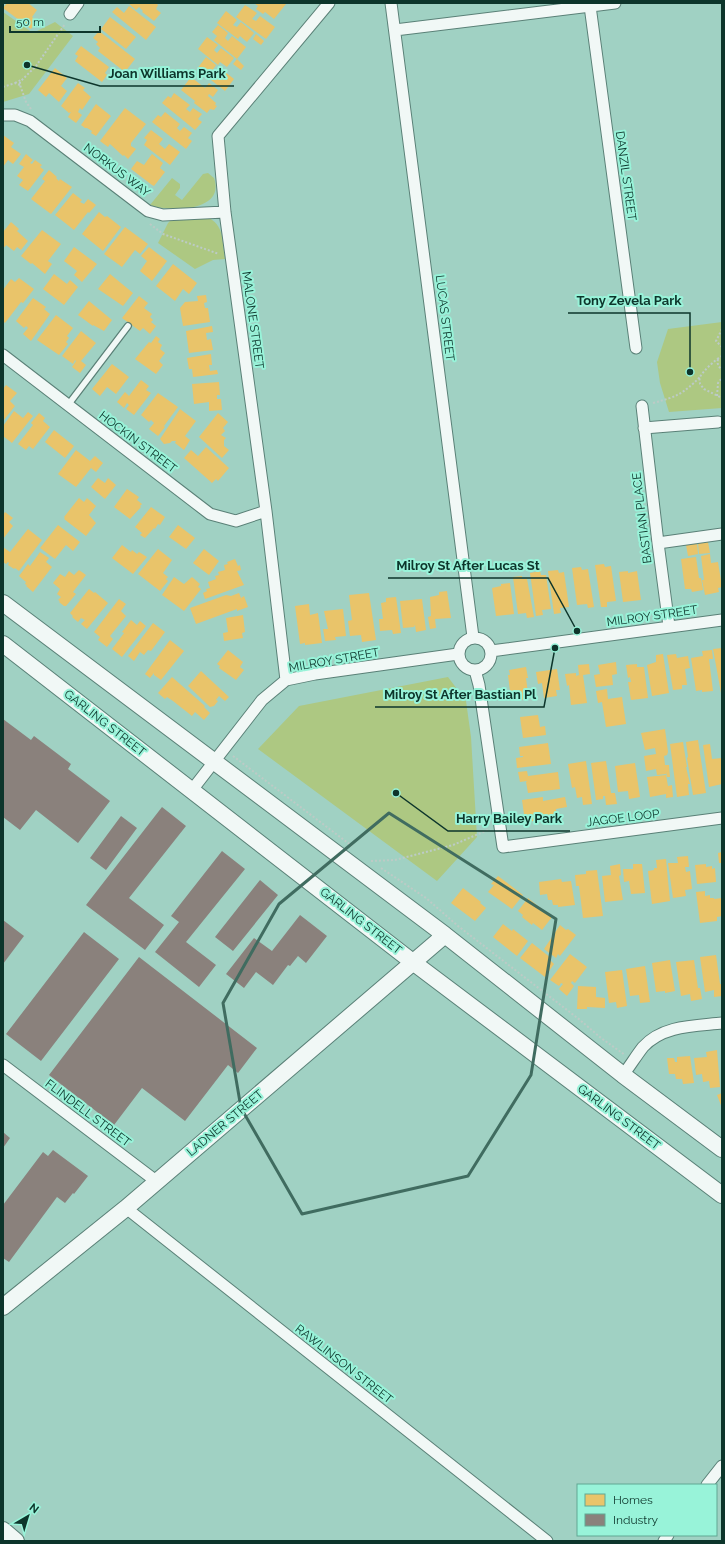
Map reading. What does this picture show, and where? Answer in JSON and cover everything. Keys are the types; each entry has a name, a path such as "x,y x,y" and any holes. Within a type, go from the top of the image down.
{"street":[{"path":"70,14 78,3"},
{"name":"MALONE STREET","path":"286,680 266,511 225,212 218,136 329,3"},
{"name":"LUCAS STREET","path":"391,3 473,637"},
{"path":"395,30 615,3"},
{"name":"DANZIL STREET","path":"590,6 636,348"},
{"name":"NORKUS WAY","path":"3,115 15,115 28,120 148,211 163,215 225,212"},
{"name":"HOCKIN STREET","path":"3,355 210,514 236,521 266,511"},
{"name":"BASTIAN PLACE","path":"642,406 669,626"},
{"path":"644,428 718,422"},
{"path":"658,543 722,534"},
{"path":"3,603 219,756 445,936 623,1075 722,1149"},
{"name":"MILROY STREET","path":"491,651 722,620"},
{"path":"473,637 486,642 491,651 490,660 484,668 474,670 465,667 459,659 458,654 458,650 462,643 473,637"},
{"name":"GARLING STREET","path":"3,644 414,962 722,1195"},
{"name":"MILROY STREET","path":"192,790 262,700 286,680 315,674 458,654"},
{"path":"474,670 479,686 500,824"},
{"name":"JAGOE LOOP","path":"500,824 503,847 722,818"},
{"name":"LADNER STREET","path":"3,1307 126,1208 445,936"},
{"path":"623,1075 644,1047 653,1039 672,1029 722,1023"},
{"name":"FLINDELL STREET","path":"3,1065 156,1181"},
{"name":"RAWLINSON STREET","path":"126,1208 547,1541"},
{"path":"708,1484 722,1466"},
{"path":"3,1530 16,1541"}],"lane":[{"path":"68,405 128,326"}],"path":[{"path":"20,85 20,82 33,69 54,42 70,14"},
{"path":"3,87 25,77"},
{"path":"15,82 20,85 26,102 34,112 28,120"},
{"path":"722,329 716,341 722,346"},
{"path":"642,406 676,397 685,392 722,356"},
{"path":"719,358 717,362 722,370"},
{"path":"700,377 700,384 704,389 722,398"},
{"path":"717,396 718,383 722,378"},
{"path":"219,756 353,847"},
{"path":"500,824 453,845 395,860 371,861 426,898 601,1038 633,1061"}],"highlighted area":[{"path":"389,813 556,919 531,1075 468,1176 302,1214 241,1108 223,1003 279,904"}],"green space":[{"path":"3,12 33,33 55,22 73,36 29,94 3,102"},
{"path":"208,173 214,178 215,189 212,198 204,203 194,207 170,209 150,205 172,178 180,184 180,188 175,195 182,200 203,174"},
{"path":"207,217 213,220 220,229 225,259 213,260 195,269 158,243 171,220"},
{"path":"722,322 722,408 669,412 660,383 657,362 668,329"},
{"path":"448,677 466,701 471,737 477,837 437,881 258,749 299,706"}],"building: Homes":[{"path":"7,3 28,3 37,10 32,17 37,21 31,29 3,8"},
{"path":"128,3 156,3 158,5 156,9 161,13 154,21 142,12 143,11 139,7 136,10"},
{"path":"254,3 286,4 274,19 265,12 263,14 256,9 258,6"},
{"path":"245,5 257,13 252,19 256,21 260,16 275,27 266,39 236,17"},
{"path":"129,6 156,27 146,40 112,12 117,7 124,13"},
{"path":"226,11 237,20 233,25 237,27 241,22 254,33 247,42 240,36 238,39 217,23"},
{"path":"110,17 136,37 126,49 101,29"},
{"path":"218,25 228,33 225,38 228,41 232,36 246,47 237,59 214,40 217,36 212,32"},
{"path":"99,31 135,59 125,72 98,51 100,48 96,44 98,42 93,38"},
{"path":"256,34 264,41 261,45 253,39"},
{"path":"207,37 218,45 214,50 217,53 221,48 234,58 227,67 220,62 218,65 198,49"},
{"path":"81,46 109,67 105,73 107,75 102,82 75,61 78,56 75,54"},
{"path":"206,57 216,65 212,71 216,73 220,68 234,79 225,91 197,69"},
{"path":"237,59 244,66 241,70 233,64"},
{"path":"55,68 67,78 61,86 67,91 59,102 49,93 46,97 38,90"},
{"path":"191,77 205,88 209,83 218,90 213,97 209,94 208,96 216,103 215,105 217,106 214,110 210,109 207,113 181,90"},
{"path":"78,83 85,88 83,90 91,97 82,110 80,108 78,112 82,115 76,123 68,117 71,112 69,113 61,106"},
{"path":"174,93 190,105 186,109 190,112 193,108 202,114 198,119 202,122 195,130 162,103 168,96 171,98"},
{"path":"96,104 111,116 96,136 91,133 92,131 81,125"},
{"path":"125,108 146,124 131,143 131,146 136,149 128,159 110,144 108,147 100,141"},
{"path":"165,112 180,124 177,128 180,131 184,127 192,133 188,138 192,141 186,149 152,122 158,115 161,117"},
{"path":"151,130 163,139 159,144 165,149 169,144 180,152 170,165 144,145 147,140 144,138"},
{"path":"3,135 14,143 11,147 21,154 13,164 8,160 3,167"},
{"path":"26,154 33,160 30,163 32,164 35,160 42,165 40,167 44,170 28,191 19,185 23,180 17,176 24,167 19,164"},
{"path":"152,154 163,163 160,168 165,172 154,186 131,169 137,161 144,165"},
{"path":"49,170 57,177 56,178 59,181 60,179 72,187 51,214 31,199 45,181 42,179"},
{"path":"73,193 82,200 80,202 84,204 88,199 96,205 89,213 88,212 74,230 55,215"},
{"path":"99,212 105,217 107,216 121,227 103,251 82,234"},
{"path":"11,222 19,229 17,231 28,241 21,250 17,247 14,251 6,245 5,247 3,246 3,232"},
{"path":"125,227 148,244 140,254 135,250 122,267 104,254"},
{"path":"42,230 61,244 48,261 52,264 45,274 21,256"},
{"path":"74,247 97,264 82,282 74,275 77,271 64,261"},
{"path":"149,247 167,261 152,281 140,271 147,261 141,256"},
{"path":"173,264 197,283 189,294 183,289 175,301 156,286"},
{"path":"54,274 67,284 70,280 78,287 64,305 43,289"},
{"path":"110,274 133,293 123,306 98,289"},
{"path":"19,278 34,289 23,303 21,302 5,323 3,321 3,290 11,279 15,282"},
{"path":"206,295 207,302 204,303 205,308 208,308 210,322 183,326 180,308 185,302 198,301 197,296"},
{"path":"139,296 148,303 144,308 152,314 150,317 153,320 151,322 156,326 150,334 143,328 140,331 122,318"},
{"path":"33,298 46,307 44,309 50,314 31,341 23,334 28,328 26,326 24,328 16,321"},
{"path":"89,301 112,320 104,331 93,326 78,315"},
{"path":"56,315 73,328 67,336 69,338 66,342 68,344 59,355 37,340"},
{"path":"212,326 213,332 206,333 207,340 211,339 213,350 189,353 186,331"},
{"path":"81,331 96,343 81,361 86,365 80,373 72,367 76,361 75,360 73,364 62,356"},
{"path":"156,336 160,339 158,342 162,345 160,349 165,353 159,361 163,365 156,374 135,359"},
{"path":"211,354 212,365 209,365 210,371 217,370 218,374 193,377 192,369 189,369 187,358"},
{"path":"112,364 129,377 116,394 107,387 100,396 92,389"},
{"path":"141,380 149,386 146,390 151,393 134,415 126,409 129,405 127,403 124,408 117,402 125,392 129,396"},
{"path":"219,382 220,395 217,395 217,399 221,399 222,410 209,411 209,402 194,404 192,384"},
{"path":"6,385 17,393 10,401 15,406 3,421 3,389"},
{"path":"158,393 178,407 158,436 149,429 154,423 151,420 149,422 141,415"},
{"path":"180,409 196,421 185,436 190,440 184,450 175,443 176,441 164,444 160,439"},
{"path":"14,411 23,418 28,412 33,416 12,443 3,436 3,426"},
{"path":"39,413 45,418 43,421 50,427 33,449 29,446 26,450 18,444 33,425 31,423"},
{"path":"218,413 228,422 223,428 225,431 221,435 226,438 224,440 224,446 229,450 222,458 199,437"},
{"path":"54,430 74,446 65,458 45,442"},
{"path":"206,447 229,468 218,481 216,479 212,483 184,458 191,450 198,456"},
{"path":"76,450 90,461 95,456 103,463 96,472 91,468 76,487 58,474"},
{"path":"98,478 105,483 108,478 116,485 105,499 91,487"},
{"path":"127,489 139,497 137,500 142,504 130,519 114,507"},
{"path":"79,498 84,502 87,498 96,506 89,515 96,523 86,536 64,519"},
{"path":"151,507 165,517 160,525 158,524 155,529 154,528 145,538 140,535 142,533 135,527"},
{"path":"5,512 13,518 9,522 13,526 3,539 3,515"},
{"path":"58,525 80,542 73,551 66,545 55,559 40,548"},
{"path":"178,525 195,538 186,549 169,537"},
{"path":"28,529 42,540 19,571 8,565 8,562 6,564 3,562 3,547 10,552"},
{"path":"708,542 710,553 699,554 698,543"},
{"path":"697,543 698,554 688,556 686,545"},
{"path":"122,545 131,552 132,550 137,554 139,552 147,557 133,574 112,558"},
{"path":"158,549 172,560 163,573 168,577 166,579 168,581 160,591 138,574"},
{"path":"204,549 219,561 209,575 193,563"},
{"path":"40,552 49,558 46,562 52,567 33,592 26,586 26,582 19,576 28,564 30,566"},
{"path":"710,554 711,563 718,562 722,587 718,588 719,592 705,595 702,580 704,580 701,556"},
{"path":"696,557 699,578 701,578 703,590 692,592 691,589 685,589 681,559"},
{"path":"235,559 238,566 240,565 241,570 237,571 244,585 205,599 203,593 207,591 206,589 210,588 208,582 216,579 215,576 219,575 218,572 225,570 224,565 228,564 227,562"},
{"path":"604,564 605,567 611,566 616,601 607,602 607,607 601,607 595,565"},
{"path":"581,567 582,570 588,569 594,607 588,608 587,604 577,605 572,568"},
{"path":"79,570 86,575 73,592 76,594 66,606 64,606 58,600 61,597 57,594 60,589 53,583 60,574 65,577 69,571 74,575"},
{"path":"558,570 559,573 564,572 569,607 560,608 561,613 554,614 548,571"},
{"path":"540,571 541,575 546,575 551,609 542,610 543,615 536,616 530,573"},
{"path":"628,571 628,573 637,571 641,600 623,602 619,572"},
{"path":"522,576 522,579 527,579 534,617 527,618 526,613 518,614 513,577"},
{"path":"174,577 184,584 192,577 200,584 198,587 201,589 184,611 162,595"},
{"path":"510,583 514,614 496,616 492,588 501,586 501,584"},
{"path":"89,589 108,603 87,629 81,624 85,620 81,618 78,622 70,613"},
{"path":"447,591 451,618 435,619 436,628 430,629 428,617 431,616 430,597 439,595 439,592"},
{"path":"239,593 241,598 244,596 248,607 237,611 237,609 196,624 190,608 226,595 231,596"},
{"path":"369,593 376,640 362,642 361,635 350,636 348,621 352,620 349,595"},
{"path":"396,597 401,633 393,634 392,630 380,631 379,619 383,619 381,603 386,602 386,598"},
{"path":"119,599 126,604 121,611 126,616 110,636 113,639 107,647 98,640 100,637 94,632"},
{"path":"422,599 426,630 416,632 415,625 414,627 403,628 400,601"},
{"path":"309,604 310,615 318,613 322,643 305,645 305,643 300,644 295,606"},
{"path":"343,609 346,636 335,637 336,640 325,641 323,629 328,629 324,611"},
{"path":"243,615 245,632 242,633 243,638 224,641 223,633 228,632 226,618"},
{"path":"131,620 137,625 140,621 146,626 122,657 112,649 124,633 122,632"},
{"path":"153,623 165,632 151,651 148,650 144,655 140,652 134,661 128,656"},
{"path":"170,640 184,651 161,680 154,675 154,673 150,678 145,674"},
{"path":"722,648 722,693 721,693 713,649"},
{"path":"228,650 243,662 240,667 244,670 236,680 219,668 220,666 217,664"},
{"path":"712,650 713,659 709,659 713,691 696,691 691,658 703,656 702,651"},
{"path":"663,654 669,693 652,696 647,665 656,662 656,655"},
{"path":"676,654 677,658 688,656 690,668 685,669 687,685 682,685 682,689 673,690 667,655"},
{"path":"616,662 617,674 612,675 613,685 596,687 594,675 600,674 598,665"},
{"path":"589,664 590,674 583,675 587,703 571,705 569,685 567,686 565,674 576,673 576,676 579,675 578,665"},
{"path":"637,664 637,667 644,667 648,698 631,700 628,682 631,682 630,677 628,678 626,665"},
{"path":"526,667 528,693 525,694 526,699 514,701 512,691 510,691 508,675 510,675 509,670"},
{"path":"557,669 560,690 556,690 557,696 544,698 542,683 538,684 536,672"},
{"path":"201,671 229,697 225,701 219,696 216,700 218,701 214,706 210,707 188,686"},
{"path":"172,677 205,706 204,707 210,713 204,720 195,712 192,716 173,701 167,697 165,699 158,693"},
{"path":"607,689 608,699 622,697 626,724 606,727 602,702 598,703 596,691"},
{"path":"538,715 540,727 545,726 546,735 523,738 520,717"},
{"path":"665,729 668,752 667,755 664,756 665,765 669,765 670,777 667,777 666,772 666,774 657,775 656,769 646,771 644,756 656,754 655,748 645,750 641,733"},
{"path":"698,740 706,793 693,795 686,742"},
{"path":"683,742 690,784 688,784 689,795 677,797 670,744"},
{"path":"548,743 551,764 517,768 516,758 523,757 520,756 519,747"},
{"path":"710,744 712,759 722,758 722,784 709,787 703,745"},
{"path":"586,761 592,804 583,805 582,797 577,798 575,787 572,788 568,764"},
{"path":"606,761 611,793 615,793 617,804 606,805 605,796 603,796 603,799 596,800 591,763"},
{"path":"635,763 640,797 629,799 628,791 618,792 615,766"},
{"path":"527,771 528,776 558,772 560,789 528,793 527,781 520,782 518,772"},
{"path":"666,775 668,786 672,785 673,797 666,798 666,794 650,797 647,777"},
{"path":"543,797 543,801 565,797 567,807 556,809 557,817 527,822 522,800"},
{"path":"722,852 722,863 719,863 718,853"},
{"path":"688,856 689,867 685,867 686,872 690,871 692,889 685,890 686,896 673,898 668,863 678,863 677,857"},
{"path":"666,859 670,901 652,904 648,871 657,868 656,860"},
{"path":"620,864 621,875 619,876 623,900 605,902 602,876 611,875 610,866"},
{"path":"633,864 642,864 645,893 631,894 629,881 624,882 623,869 633,869"},
{"path":"706,864 706,867 712,866 712,869 715,868 716,882 697,884 695,865"},
{"path":"597,870 603,916 583,918 579,886 576,886 575,875 586,874 586,871"},
{"path":"498,876 523,895 512,909 488,892 494,885 491,884"},
{"path":"561,879 562,882 571,881 575,905 558,907 558,905 553,905 552,900 548,900 547,894 540,895 539,882"},
{"path":"463,888 481,902 480,903 486,908 475,921 451,903"},
{"path":"705,891 705,896 710,895 710,898 714,899 722,898 722,916 717,917 717,921 700,923 696,892"},
{"path":"528,898 552,917 542,930 533,923 532,925 522,917 523,915 518,911"},
{"path":"503,924 512,931 513,929 528,941 517,956 493,937"},
{"path":"560,925 576,935 560,956 558,954 556,958 544,949"},
{"path":"532,943 551,958 550,960 554,964 545,977 520,958"},
{"path":"570,954 587,967 575,983 572,981 571,983 574,986 567,996 559,989 563,984 561,983 559,986 550,980"},
{"path":"716,955 720,984 722,984 722,996 714,997 714,990 705,992 700,957"},
{"path":"670,960 675,991 665,993 665,991 656,992 652,963"},
{"path":"694,960 698,988 700,988 702,999 691,1001 690,994 681,996 676,962"},
{"path":"645,966 650,1002 640,1003 639,995 630,996 626,969"},
{"path":"622,970 627,1006 617,1008 616,1002 609,1003 605,972"},
{"path":"578,986 596,987 596,997 605,998 605,1008 587,1007 587,1009 577,1009"},
{"path":"717,1050 720,1087 710,1088 709,1081 703,1082 702,1074 696,1075 694,1058 707,1057 706,1052"},
{"path":"690,1056 694,1083 683,1084 682,1079 676,1079 675,1074 669,1074 667,1058 674,1058 675,1062 677,1062 677,1057"},
{"path":"722,1093 722,1108 717,1095"}],"building: Industry":[{"path":"3,719 31,740 34,736 71,764 68,769 110,801 78,843 36,810 20,830 3,817"},
{"path":"162,807 186,826 129,898 164,925 145,950 86,905"},
{"path":"121,816 137,828 106,870 90,858"},
{"path":"222,851 245,869 186,942 216,965 199,987 155,952 179,922 171,916"},
{"path":"260,880 278,895 233,951 215,937"},
{"path":"300,915 327,936 306,963 298,956 290,966 288,965 273,985 256,972 244,988 226,974 254,938 272,951"},
{"path":"3,920 24,936 3,964"},
{"path":"84,932 119,959 41,1061 6,1034"},
{"path":"139,957 257,1048 238,1073 228,1065 185,1121 142,1088 114,1125 49,1075"},
{"path":"3,1132 10,1138 3,1148"},
{"path":"53,1150 88,1176 65,1203 57,1197 9,1262 3,1258 3,1205 43,1152 48,1156"}],"place":[{"name":"Joan Williams Park","path":"27,65"},
{"name":"Tony Zevela Park","path":"690,372"},
{"name":"Milroy St After Lucas St","path":"577,631"},
{"name":"Milroy St After Bastian Pl","path":"555,648"},
{"name":"Harry Bailey Park","path":"396,793"}]}
